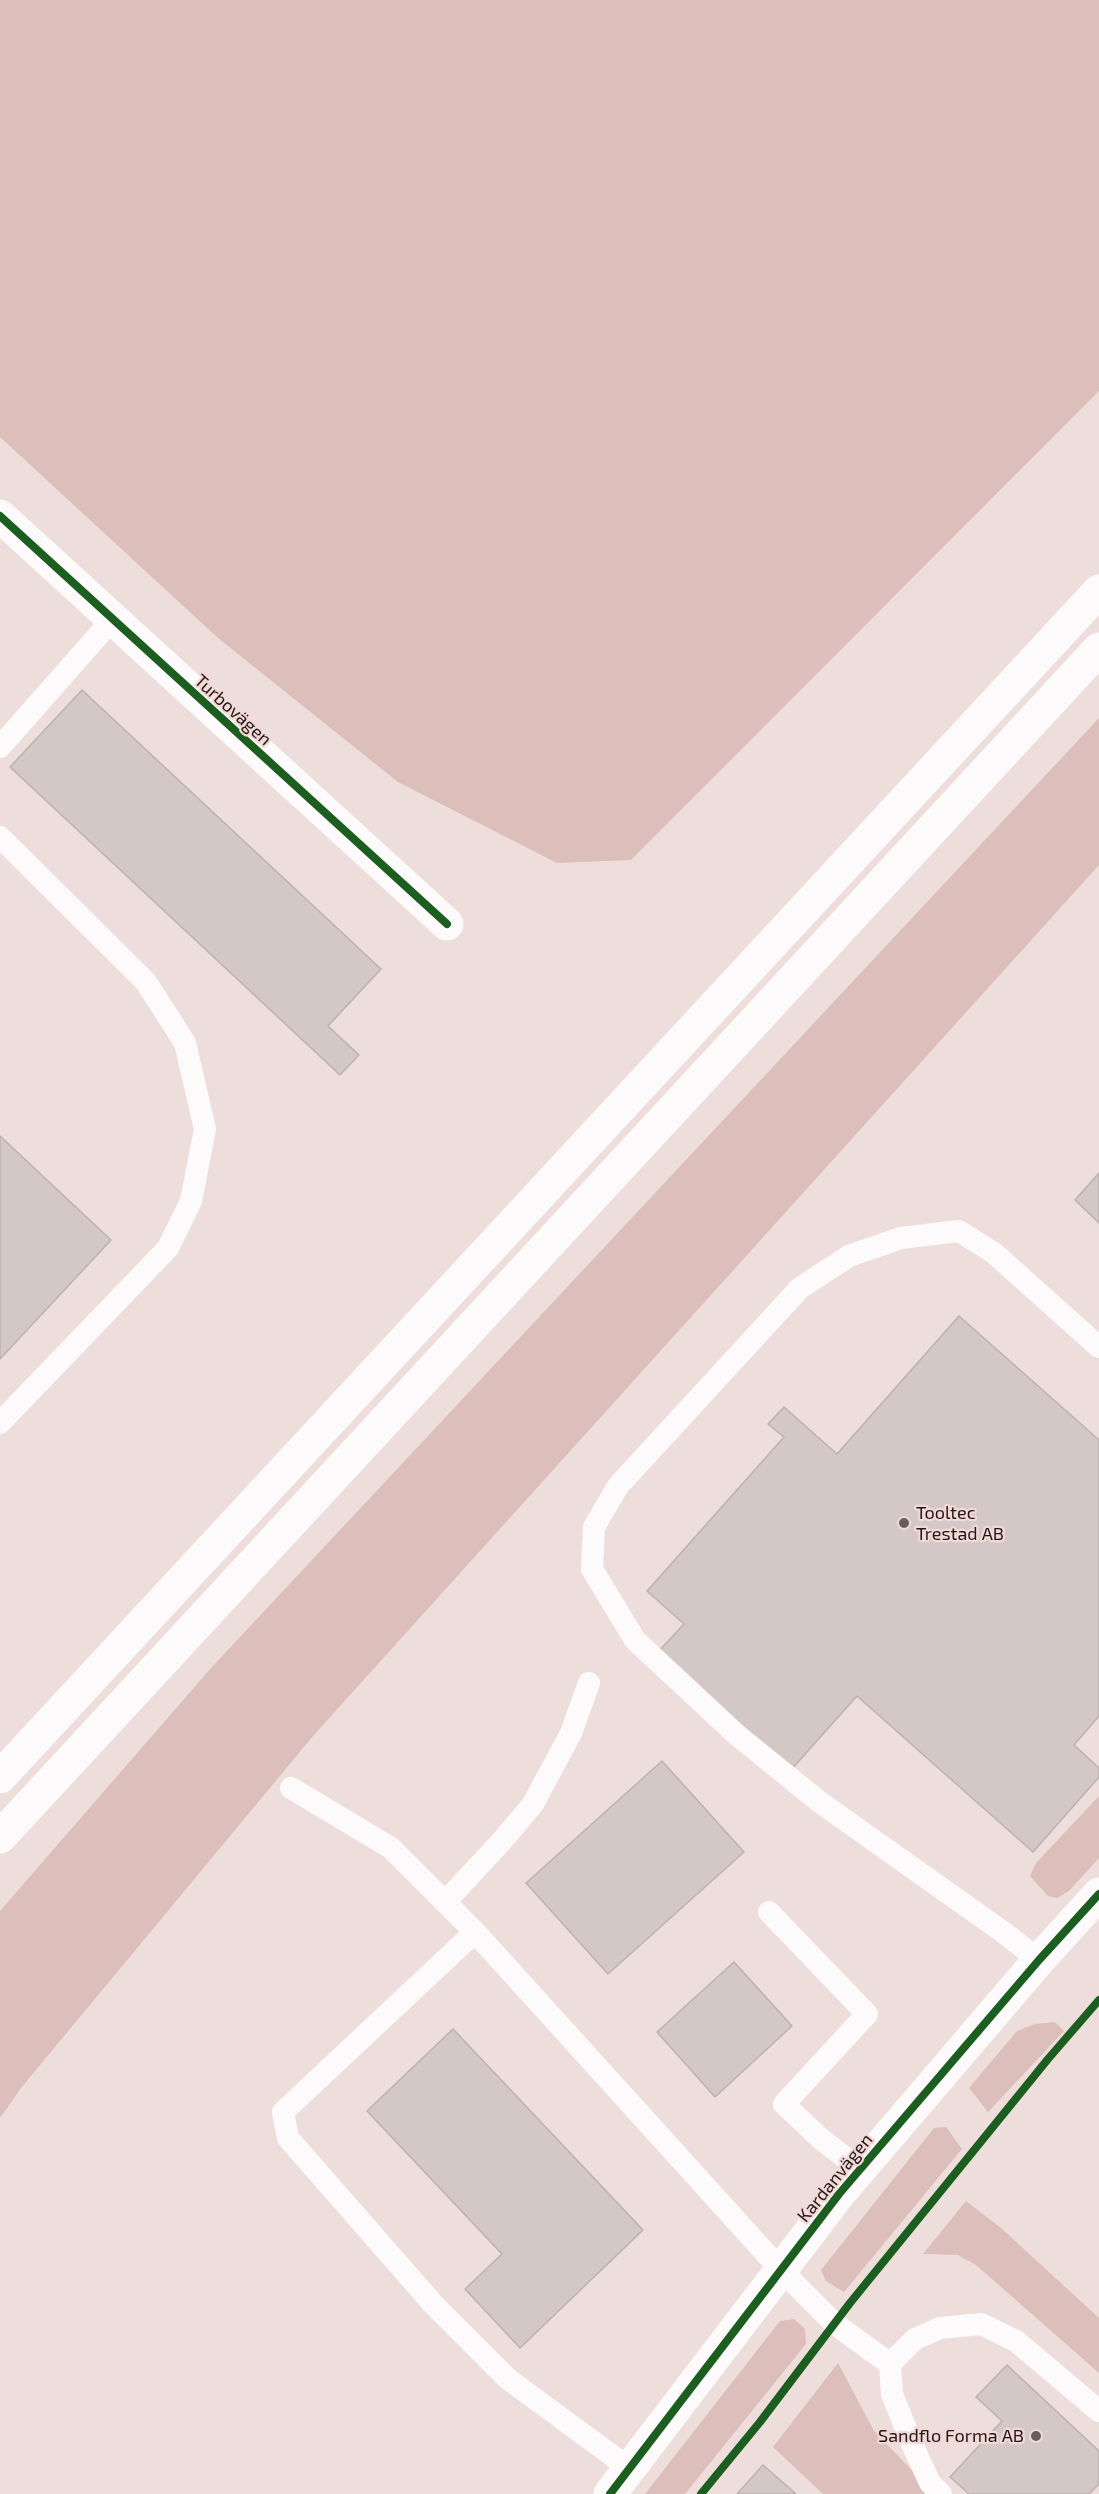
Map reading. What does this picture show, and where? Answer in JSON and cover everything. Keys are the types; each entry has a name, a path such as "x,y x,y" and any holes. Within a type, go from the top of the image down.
{"main road":[{"name":"Turbovägen","path":"0,516 111,620 447,924"},
{"path":"0,1777 1099,591"},
{"path":"0,1837 1099,649"},
{"name":"Kardanvägen","path":"610,2494 860,2169 1039,1960 1099,1894"}],"lane":[{"path":"0,747 111,620"},
{"path":"0,837 146,982 185,1043 204,1129 191,1201 168,1248 0,1423"},
{"path":"1039,1960 821,1803 737,1736 635,1640 592,1569 594,1527 618,1486 800,1288 859,1252 901,1238 959,1231 994,1253 1099,1347"},
{"path":"445,1902 533,1804 571,1733 589,1683"},
{"path":"291,1788 391,1848 474,1932 781,2270 835,2324 890,2364"},
{"path":"769,1912 867,2014 784,2104 821,2139 860,2169"},
{"path":"474,1932 283,2112 288,2138 434,2305 508,2379 629,2468"},
{"path":"941,2494 930,2483 892,2394 890,2364 915,2339 940,2328 981,2324 1016,2341 1099,2410"}],"shaded area":[{"path":"0,0 1099,0 1099,391 631,860 557,863 398,782 218,638 0,437"},
{"path":"1099,718 1099,865 313,1736 21,2088 0,2118 0,1911 211,1668"},
{"path":"1099,1796 1099,1858 1069,1891 1057,1898 1048,1896 1030,1876 1036,1863"},
{"path":"1055,2022 1064,2031 988,2112 969,2088 1017,2031 1035,2024"},
{"path":"946,2127 962,2149 844,2292 826,2281 821,2270 934,2128"},
{"path":"966,2201 1001,2228 1099,2318 1099,2373 976,2265 958,2255 923,2254"},
{"path":"794,2319 805,2329 806,2344 685,2494 645,2494 780,2321"},
{"path":"838,2363 874,2431 935,2494 823,2494 773,2447"}],"building":[{"path":"82,690 381,969 328,1026 359,1055 340,1075 10,767"},
{"path":"0,1136 111,1240 0,1359"},
{"path":"1099,1173 1099,1223 1075,1200"},
{"name":"Tooltec Trestad AB","path":"959,1316 1099,1440 1099,1716 1074,1745 1099,1768 1099,1777 1033,1852 857,1696 790,1771 657,1653 684,1624 647,1591 784,1437 768,1424 784,1407 837,1454"},
{"path":"662,1761 744,1852 608,1974 526,1883"},
{"path":"734,1962 792,2026 715,2097 657,2032"},
{"path":"453,2029 643,2230 520,2348 465,2289 502,2254 367,2111"},
{"name":"Sandflo Forma AB","path":"1007,2365 1099,2451 1099,2484 1089,2494 969,2494 950,2477 1002,2421 976,2397"},
{"path":"763,2465 796,2494 737,2494"}],"cycle path":[{"path":"0,516 447,924"},
{"path":"610,2494 839,2194 1039,1960 1099,1894"},
{"path":"701,2494 760,2422 850,2303 1048,2059 1099,2000"}],"place":[{"name":"Tooltec Trestad AB","path":"904,1523"},
{"name":"Sandflo Forma AB","path":"1036,2436"}]}
